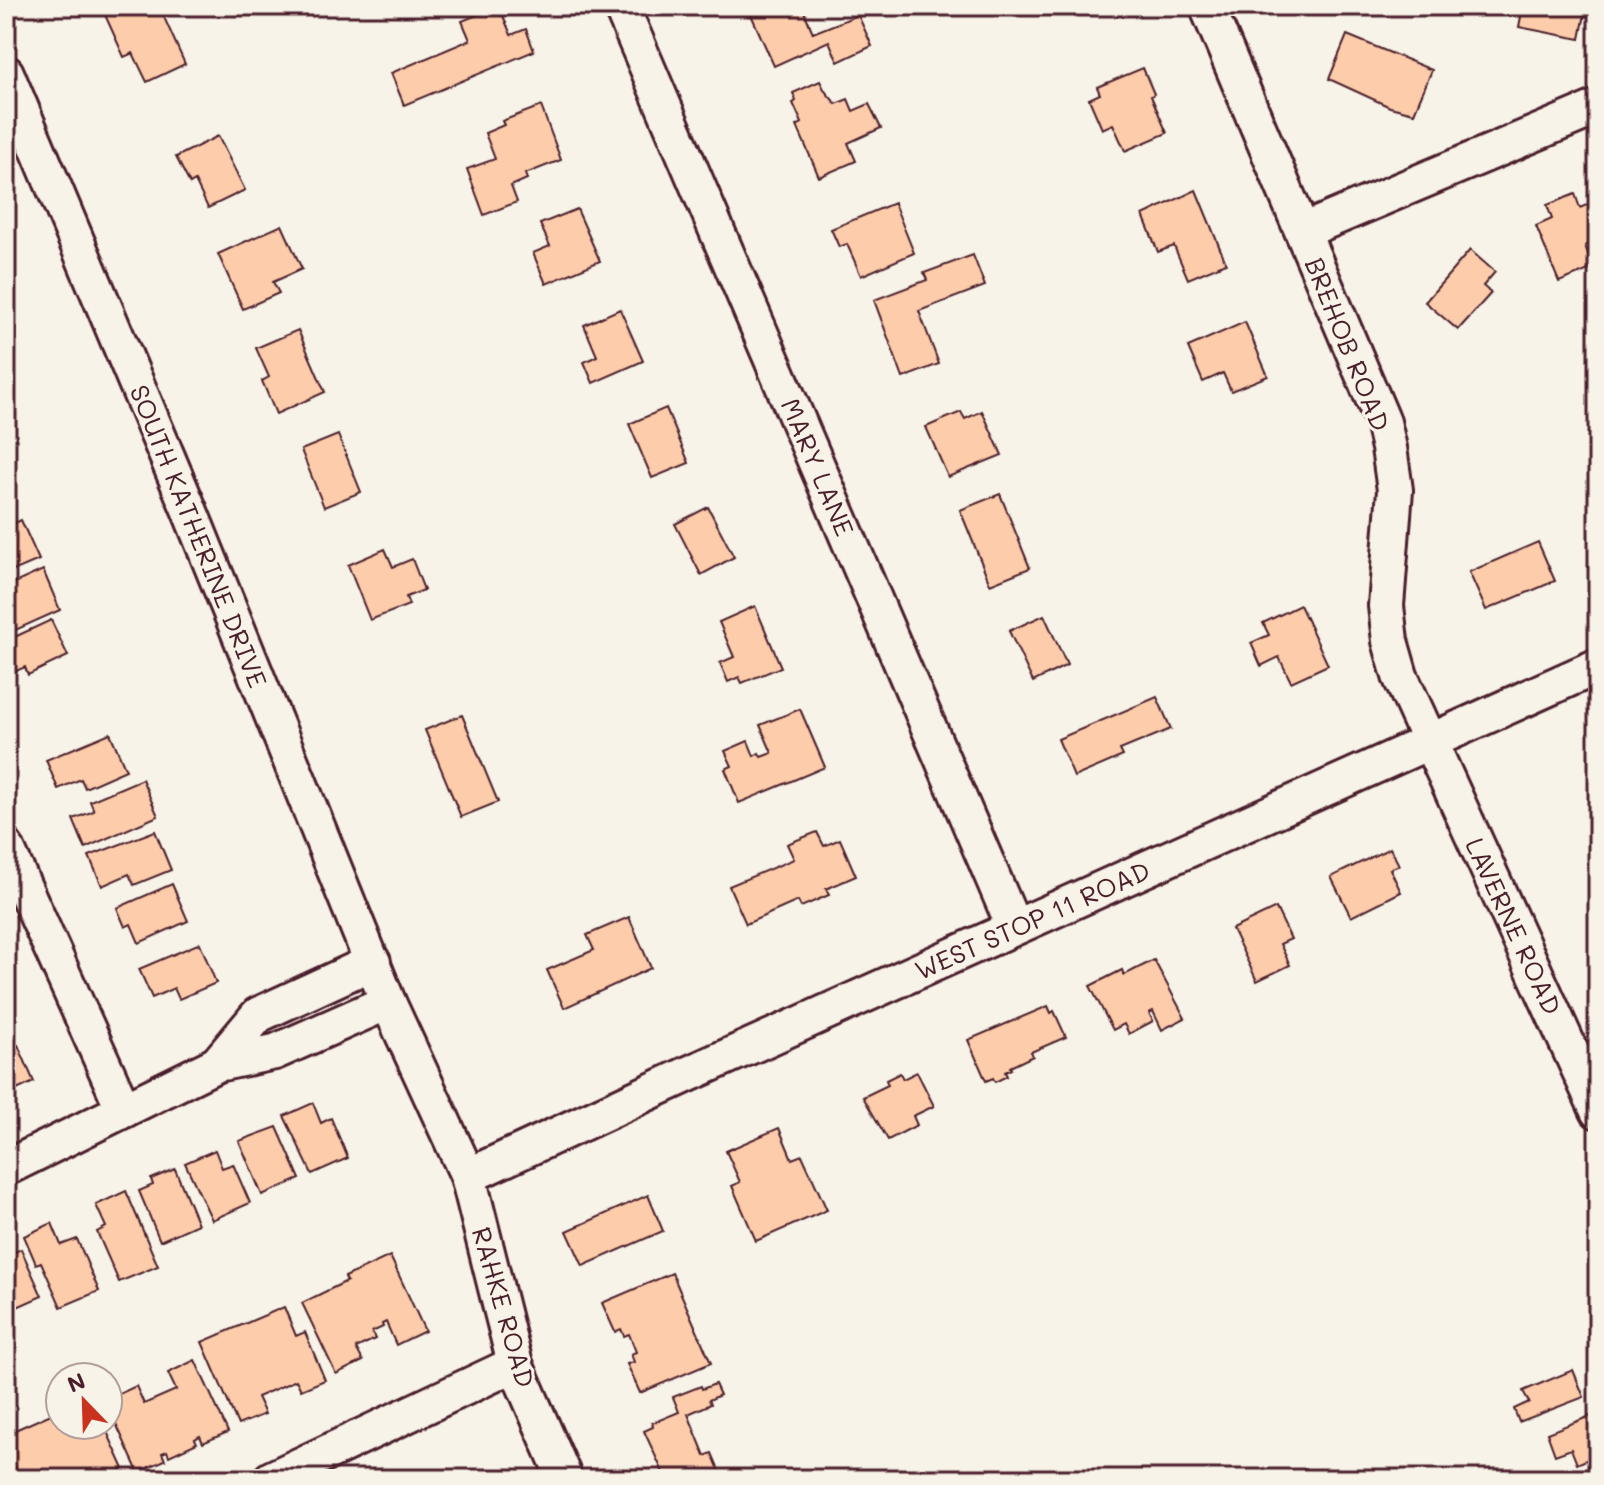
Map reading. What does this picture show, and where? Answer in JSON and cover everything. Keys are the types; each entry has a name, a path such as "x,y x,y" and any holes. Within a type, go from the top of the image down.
{"street":[{"name":"MARY LANE","path":"621,6 1014,927"},
{"name":"BREHOB ROAD","path":"1207,6 1373,395 1386,435 1395,490 1386,594 1388,629 1400,676 1428,742"},
{"name":"SOUTH KATHERINE DRIVE","path":"6,73 189,509 388,1002"},
{"path":"1303,231 1598,107"},
{"name":"WEST STOP 11 ROAD","path":"468,1176 1598,666"},
{"name":"LAVERNE ROAD","path":"1428,742 1598,1111"},
{"path":"6,847 124,1110"},
{"path":"217,1064 258,1015 373,962"},
{"path":"6,1168 217,1064 275,1052 388,1002"},
{"name":"RAHKE ROAD","path":"388,1002 468,1176 515,1364 565,1479"},
{"path":"271,1479 515,1364"}],"building":[{"path":"101,6 159,6 185,64 147,82 133,53 124,57"},
{"path":"499,6 511,35 526,29 534,51 404,105 391,73 470,40 462,21"},
{"path":"759,6 802,6 813,33 858,15 872,46 838,62 829,41 774,66 749,10"},
{"path":"1078,6 1099,6 1081,14"},
{"path":"1523,6 1598,6 1598,11 1586,9 1580,39 1519,27"},
{"path":"1347,35 1432,70 1414,113 1390,107 1329,79"},
{"path":"1143,68 1167,133 1125,151 1113,124 1102,129 1089,99 1100,94 1097,87"},
{"path":"820,81 836,104 848,99 853,111 869,104 881,128 848,143 856,161 819,177 797,126 802,123 793,103 796,101 793,93"},
{"path":"541,106 561,160 525,174 527,179 511,186 517,202 484,215 467,169 495,159 485,133 504,125 502,121"},
{"path":"218,136 245,190 208,208 195,181 190,184 176,157"},
{"path":"1196,190 1226,263 1188,279 1174,246 1158,252 1143,215"},
{"path":"1575,194 1580,208 1598,200 1598,240 1585,246 1594,268 1559,282 1536,226 1552,219 1547,205"},
{"path":"894,203 914,253 861,276 847,244 839,247 831,229"},
{"path":"577,209 600,261 546,284 533,253 550,246 540,224"},
{"path":"282,225 302,269 273,282 279,293 243,309 218,254"},
{"path":"1470,250 1495,272 1483,286 1491,293 1458,330 1425,302"},
{"path":"973,255 985,286 919,311 939,364 903,378 874,300 927,280 924,273"},
{"path":"620,309 643,361 593,383 584,362 597,356 584,325"},
{"path":"1245,322 1268,376 1231,391 1223,373 1203,382 1188,347"},
{"path":"298,330 325,392 276,414 262,381 269,377 256,348"},
{"path":"666,408 689,463 652,478 629,424"},
{"path":"982,411 1002,455 948,477 926,427 961,412 965,419"},
{"path":"338,435 361,492 324,507 301,450"},
{"path":"1000,494 1030,568 990,584 960,510"},
{"path":"708,507 734,557 701,575 675,524"},
{"path":"21,520 39,560 6,574 6,527"},
{"path":"1538,542 1555,581 1486,610 1469,572"},
{"path":"385,549 393,567 412,559 424,590 406,597 409,605 370,620 348,565"},
{"path":"43,570 60,610 11,632 6,620 6,587"},
{"path":"1300,605 1328,665 1291,682 1279,657 1261,666 1251,643 1269,635 1263,623"},
{"path":"755,606 781,667 742,683 739,677 728,682 720,663 734,657 719,622"},
{"path":"1044,615 1067,665 1033,682 1009,631"},
{"path":"51,620 68,656 28,675 25,667 9,674 6,641"},
{"path":"1157,697 1171,729 1120,750 1123,756 1074,777 1058,739"},
{"path":"800,709 825,767 739,803 725,769 732,766 725,751 748,741 754,756 772,753 760,725"},
{"path":"462,715 498,802 461,817 425,730"},
{"path":"110,733 126,770 85,788 81,779 58,789 46,760"},
{"path":"142,779 158,816 85,848 73,819 94,811 90,801"},
{"path":"155,831 171,870 134,885 129,874 102,886 89,856"},
{"path":"817,832 824,846 840,839 856,876 826,889 829,895 801,907 798,901 746,924 729,886 794,859 787,844"},
{"path":"1390,848 1399,865 1390,869 1401,892 1351,917 1331,877"},
{"path":"172,884 188,921 139,943 131,924 125,927 117,908"},
{"path":"1276,908 1291,939 1280,944 1290,965 1257,981 1232,929"},
{"path":"629,917 651,968 564,1008 547,970 594,950 587,935"},
{"path":"200,943 216,983 179,999 174,988 152,998 139,969"},
{"path":"1154,960 1185,1018 1162,1030 1153,1011 1149,1013 1153,1021 1129,1034 1124,1024 1113,1030 1090,986 1122,970 1124,975"},
{"path":"1048,1006 1051,1013 1054,1011 1066,1037 1031,1052 1033,1056 1005,1072 1007,1076 995,1082 993,1078 986,1081 968,1040"},
{"path":"6,1010 13,1025 6,1028"},
{"path":"18,1045 34,1082 6,1095 6,1050"},
{"path":"917,1072 934,1106 913,1116 917,1125 888,1140 863,1097 888,1085 886,1080 900,1073 903,1079"},
{"path":"313,1103 321,1123 331,1118 348,1158 312,1174 284,1116"},
{"path":"277,1127 300,1179 262,1195 239,1141"},
{"path":"779,1128 792,1159 802,1155 827,1210 756,1241 732,1186 740,1182 726,1151"},
{"path":"215,1150 222,1168 233,1164 250,1203 212,1220 185,1163"},
{"path":"175,1169 198,1224 160,1241 139,1191 153,1185 151,1179"},
{"path":"126,1191 158,1266 119,1282 97,1232 106,1227 96,1205"},
{"path":"648,1195 663,1231 583,1266 567,1231"},
{"path":"52,1223 61,1245 77,1239 99,1291 61,1307 41,1262 36,1264 24,1236"},
{"path":"21,1249 42,1296 6,1312 6,1256"},
{"path":"390,1256 425,1331 396,1345 386,1322 372,1332 375,1339 356,1348 363,1361 336,1374 302,1303 347,1281 345,1277"},
{"path":"672,1273 711,1363 640,1393 627,1364 634,1362 631,1354 636,1352 629,1334 624,1336 621,1329 615,1332 602,1303"},
{"path":"284,1307 296,1336 305,1332 325,1380 301,1390 296,1380 257,1397 265,1414 238,1425 202,1342"},
{"path":"195,1360 228,1432 203,1443 200,1436 195,1439 197,1443 169,1456 167,1451 162,1453 165,1460 138,1472 124,1441 124,1392 136,1386 144,1404 176,1390 168,1373"},
{"path":"1573,1370 1584,1397 1519,1422 1514,1409 1529,1402 1523,1391"},
{"path":"715,1384 720,1395 709,1400 711,1404 688,1414 705,1456 712,1453 723,1479 666,1479 644,1431 653,1427 652,1423 679,1412 673,1397"},
{"path":"1598,1413 1598,1455 1577,1464 1571,1449 1555,1455 1547,1433"},
{"path":"44,1417 44,1441 111,1441 124,1469 100,1479 96,1479 93,1471 90,1472 93,1479 20,1479 6,1447 6,1434"}]}
